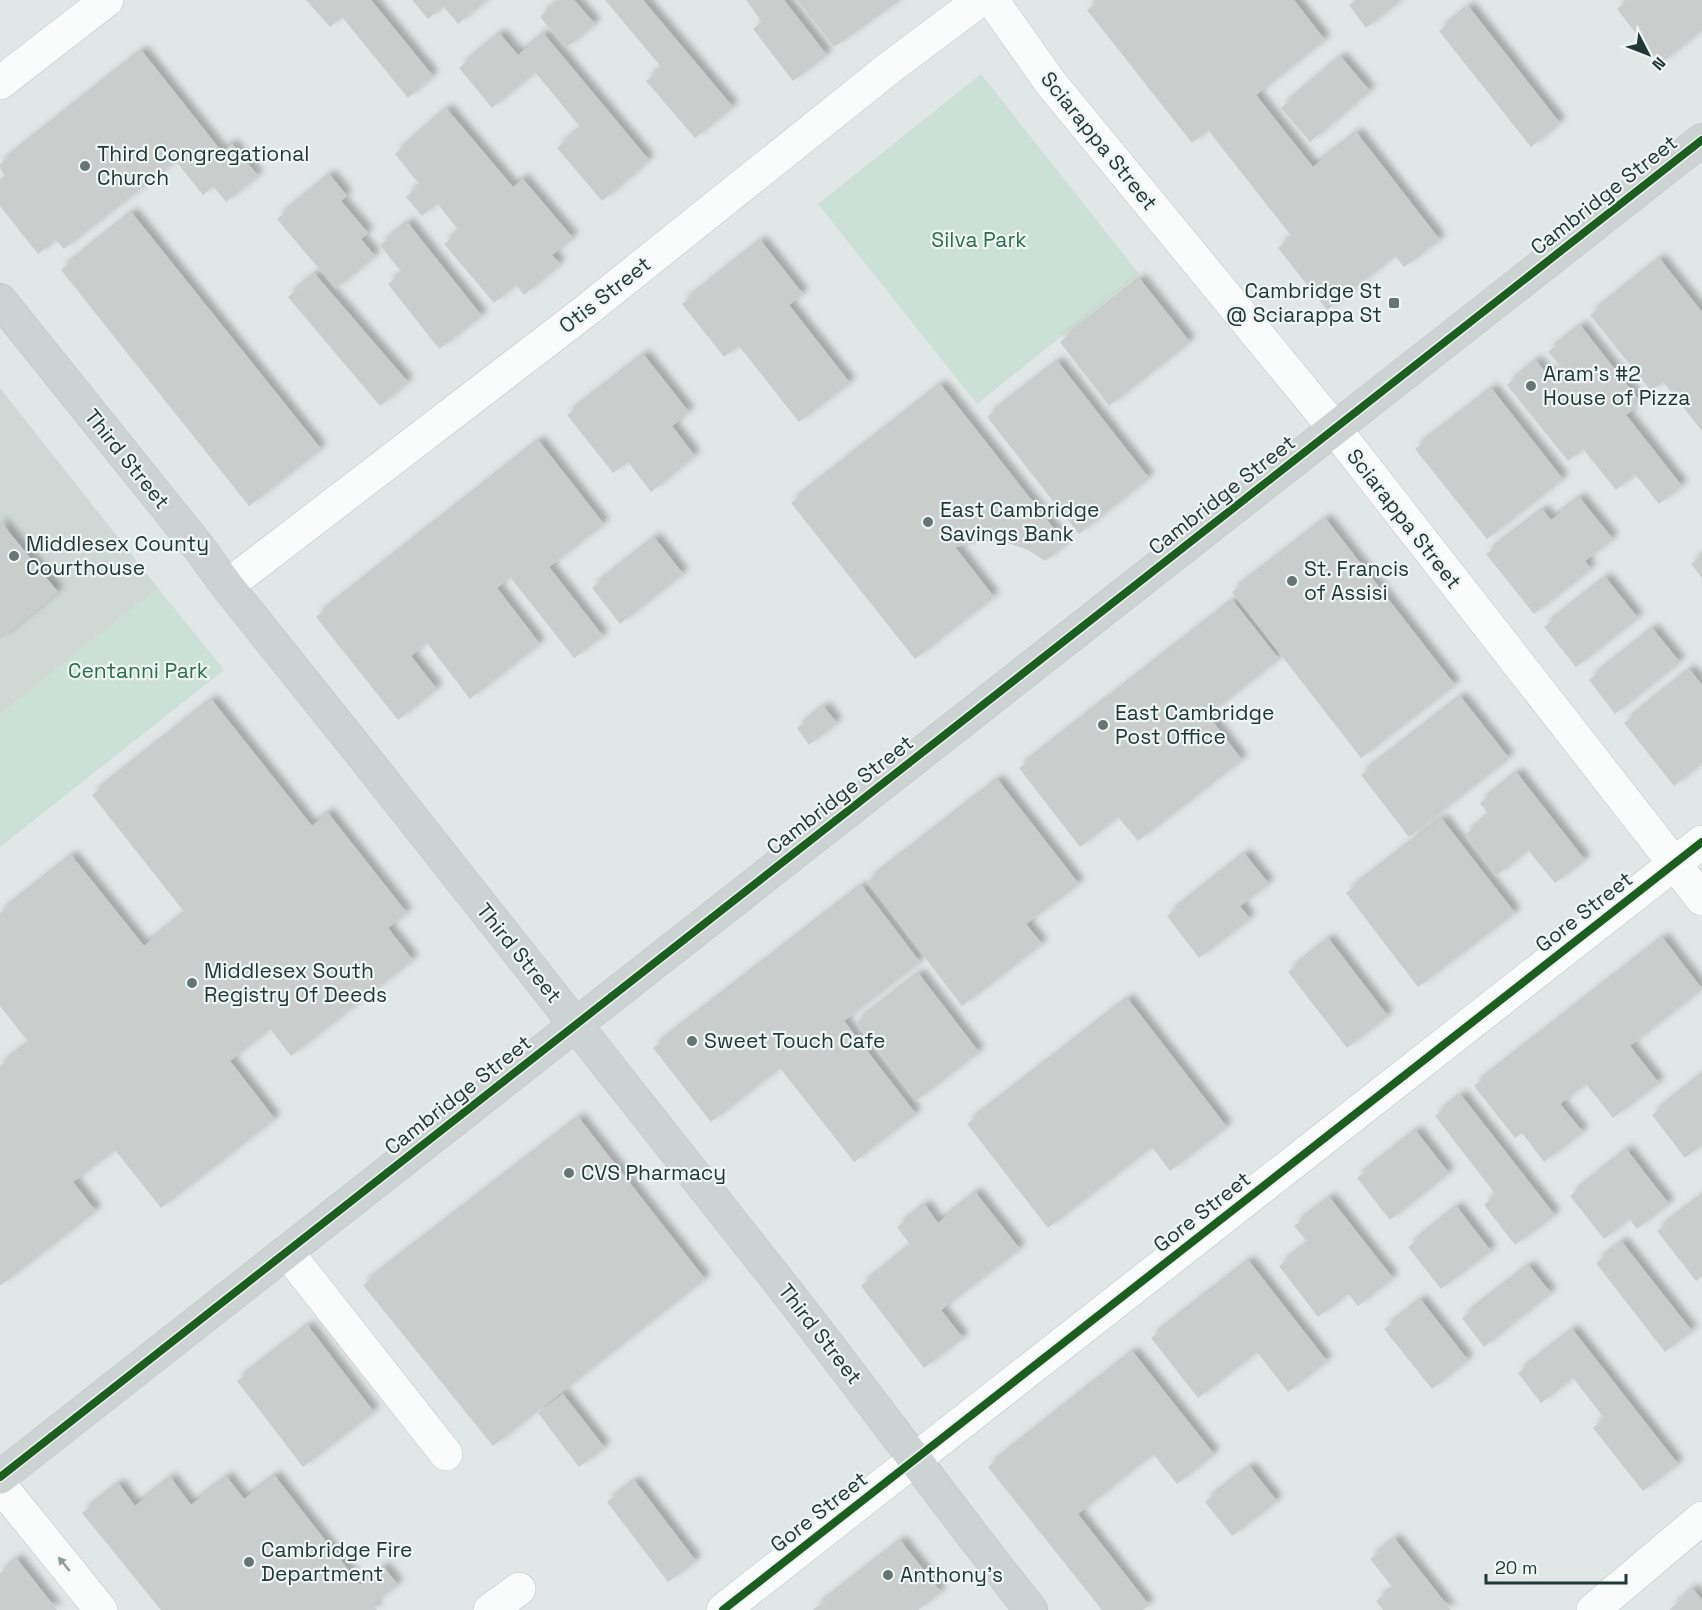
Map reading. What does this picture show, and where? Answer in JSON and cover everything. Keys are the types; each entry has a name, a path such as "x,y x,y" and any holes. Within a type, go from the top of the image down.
{"main road":[{"name":"Cambridge Street","path":"0,1477 1702,141"},
{"name":"Third Street","path":"0,300 788,1293 1031,1610"}],"street":[{"path":"0,84 106,0"},
{"name":"Otis Street","path":"227,586 583,313 884,73 980,0"},
{"name":"Sciarappa Street","path":"992,0 1050,82 1335,429 1702,899"},
{"name":"Gore Street","path":"723,1610 1702,842"},
{"path":"287,1252 446,1454"},
{"path":"0,1485 101,1610"},
{"path":"1593,1610 1702,1518"},
{"path":"490,1610 519,1588"}],"shaded area":[{"path":"0,388 158,588 0,714"}],"green space":[{"name":"Silva Park","path":"981,74 1139,274 977,404 818,204"},
{"name":"Centanni Park","path":"158,588 224,670 0,847 0,714"}],"building":[{"path":"306,0 371,0 433,76 408,98 342,17 330,27"},
{"path":"412,0 486,0 458,24 443,6 428,19"},
{"path":"559,0 574,0 595,24 566,48 540,17"},
{"path":"605,0 643,0 733,107 695,138 646,81 662,68"},
{"path":"746,0 784,0 827,55 793,81 753,29 762,22"},
{"path":"797,0 900,0 834,47"},
{"path":"1100,0 1294,0 1325,40 1256,95 1313,167 1357,133 1440,240 1404,267 1395,256 1327,310 1278,248 1292,237 1208,130 1192,143 1087,10"},
{"path":"1355,0 1401,0 1366,28 1349,5"},
{"path":"1628,0 1702,0 1702,30 1660,64 1617,9"},
{"path":"1469,7 1560,123 1531,147 1439,31"},
{"path":"500,34 518,55 544,34 649,160 602,201 557,148 581,128 535,72 492,108 459,68"},
{"name":"Third Congregational Church","path":"142,51 222,152 232,144 258,176 226,202 213,186 203,195 176,161 64,249 56,240 38,254 0,206 0,179 5,175 0,164"},
{"path":"1341,57 1370,91 1310,142 1281,108"},
{"path":"447,109 513,187 523,179 573,238 552,255 560,264 524,295 516,285 494,303 444,244 459,231 437,203 422,216 406,197 420,185 395,154"},
{"path":"330,175 347,196 341,201 368,233 361,239 375,256 336,289 277,219"},
{"path":"132,213 321,449 249,506 61,270"},
{"path":"408,223 482,316 439,349 388,284 402,273 380,245"},
{"path":"761,241 803,294 789,305 850,383 799,422 739,346 724,357 682,304"},
{"path":"1660,259 1702,312 1702,431 1663,382 1651,391 1590,315"},
{"path":"315,274 408,382 380,406 288,297"},
{"path":"1140,279 1190,342 1109,406 1060,342"},
{"path":"1581,326 1641,403 1626,415 1682,486 1659,504 1635,474 1616,490 1583,449 1568,461 1507,385 1536,361 1549,376 1561,367 1548,352"},
{"path":"644,355 689,412 672,426 695,456 651,492 628,462 613,473 567,415"},
{"path":"1058,362 1149,478 1079,534 987,417"},
{"name":"East Cambridge Savings Bank","path":"941,385 1066,544 1045,561 1028,550 1008,543 983,542 955,547 994,597 915,659 791,503"},
{"path":"1492,389 1563,479 1487,539 1415,449"},
{"path":"539,441 604,524 549,567 603,636 574,658 510,577 497,588 540,644 470,699 427,643 411,656 437,689 398,720 316,617"},
{"path":"1580,498 1613,539 1585,561 1591,569 1534,614 1486,554 1543,510 1551,520"},
{"path":"1326,519 1455,685 1361,758 1232,592"},
{"name":"Middlesex County Courthouse","path":"0,521 58,592 0,639"},
{"path":"655,538 683,574 620,624 592,588"},
{"path":"1702,555 1702,578 1691,564"},
{"path":"1606,578 1638,618 1576,667 1544,627"},
{"path":"1233,601 1279,659 1208,715 1242,760 1138,841 1118,817 1080,847 1019,768"},
{"path":"1653,629 1680,662 1615,714 1589,680"},
{"path":"1690,670 1702,685 1702,763 1674,786 1624,723"},
{"path":"1461,697 1509,758 1409,837 1361,775"},
{"name":"Middlesex South Registry Of Deeds","path":"212,700 312,826 328,813 407,913 388,928 413,960 291,1056 270,1029 230,1061 275,1119 161,1208 115,1150 73,1182 96,1211 0,1286 0,1066 29,1043 0,1006 0,913 72,856 144,946 185,913 92,795"},
{"path":"824,707 837,723 809,745 797,728"},
{"path":"1517,773 1585,860 1555,883 1528,850 1496,876 1465,835 1489,815 1480,803"},
{"path":"998,780 1079,884 1026,924 1042,944 962,1006 867,882"},
{"path":"1442,819 1515,913 1418,987 1346,893"},
{"path":"1245,854 1269,884 1240,906 1250,919 1199,958 1167,916"},
{"path":"862,886 920,962 844,1021 916,1114 854,1162 780,1068 711,1122 653,1048"},
{"path":"1663,938 1702,989 1630,1046 1659,1083 1613,1118 1586,1084 1560,1104 1583,1132 1544,1162 1522,1133 1515,1138 1474,1086"},
{"path":"1329,939 1388,1016 1347,1048 1288,972"},
{"path":"919,974 979,1052 916,1101 856,1023"},
{"path":"1128,999 1227,1127 1170,1171 1152,1147 1048,1228 967,1124"},
{"path":"1702,1075 1702,1145 1685,1158 1652,1115"},
{"path":"1461,1095 1555,1215 1515,1245 1484,1205 1496,1195 1435,1116"},
{"path":"579,1118 705,1279 493,1446 363,1285"},
{"path":"1416,1131 1449,1173 1390,1220 1357,1178"},
{"path":"1627,1150 1669,1204 1637,1229 1629,1219 1604,1239 1570,1196"},
{"path":"976,1193 1020,1249 941,1310 963,1338 924,1368 861,1286 911,1246 897,1227 925,1205 938,1223"},
{"path":"1702,1196 1702,1276 1696,1281 1657,1231"},
{"path":"1330,1198 1393,1278 1358,1306 1348,1294 1318,1317 1279,1266 1308,1243 1294,1226"},
{"path":"1457,1207 1491,1251 1441,1289 1408,1247"},
{"path":"1622,1242 1692,1331 1665,1352 1596,1263"},
{"path":"1249,1261 1327,1361 1288,1392 1257,1352 1198,1398 1151,1338"},
{"path":"1529,1266 1551,1293 1484,1347 1462,1318"},
{"path":"1421,1300 1468,1360 1432,1389 1384,1329"},
{"path":"308,1326 374,1412 303,1467 237,1381"},
{"path":"1573,1330 1678,1464 1643,1491 1593,1428 1604,1418 1573,1378 1541,1403 1518,1373"},
{"path":"1133,1352 1214,1454 1177,1484 1153,1454 1078,1514 1149,1605 1143,1610 1102,1610 988,1467"},
{"path":"563,1394 605,1448 579,1467 538,1413"},
{"path":"1250,1467 1277,1501 1232,1536 1205,1502"},
{"path":"275,1476 360,1585 384,1567 398,1585 373,1604 377,1610 161,1610 82,1513 119,1484 135,1506 171,1478 191,1505 227,1477 244,1499"},
{"path":"635,1481 696,1561 668,1582 607,1502"},
{"path":"1395,1539 1451,1610 1383,1610 1376,1601 1393,1588 1370,1559"},
{"path":"901,1541 941,1592 918,1610 813,1610"},
{"path":"17,1559 57,1610 0,1610 0,1573"},
{"path":"1693,1589 1702,1600 1702,1610 1669,1610"}],"cycle path":[{"path":"0,1477 1702,140"},
{"path":"723,1610 1702,842"}],"place":[{"name":"Third Congregational Church","path":"85,166"},
{"name":"Cambridge St @ Sciarappa St","path":"1394,303"},
{"name":"Aram's #2 House of Pizza","path":"1531,386"},
{"name":"East Cambridge Savings Bank","path":"928,522"},
{"name":"Middlesex County Courthouse","path":"14,556"},
{"name":"St. Francis of Assisi","path":"1292,581"},
{"name":"East Cambridge Post Office","path":"1103,725"},
{"name":"Middlesex South Registry Of Deeds","path":"192,983"},
{"name":"Sweet Touch Cafe","path":"692,1041"},
{"name":"CVS Pharmacy","path":"569,1173"},
{"name":"Cambridge Fire Department","path":"249,1562"},
{"name":"Anthony's","path":"888,1575"}]}
